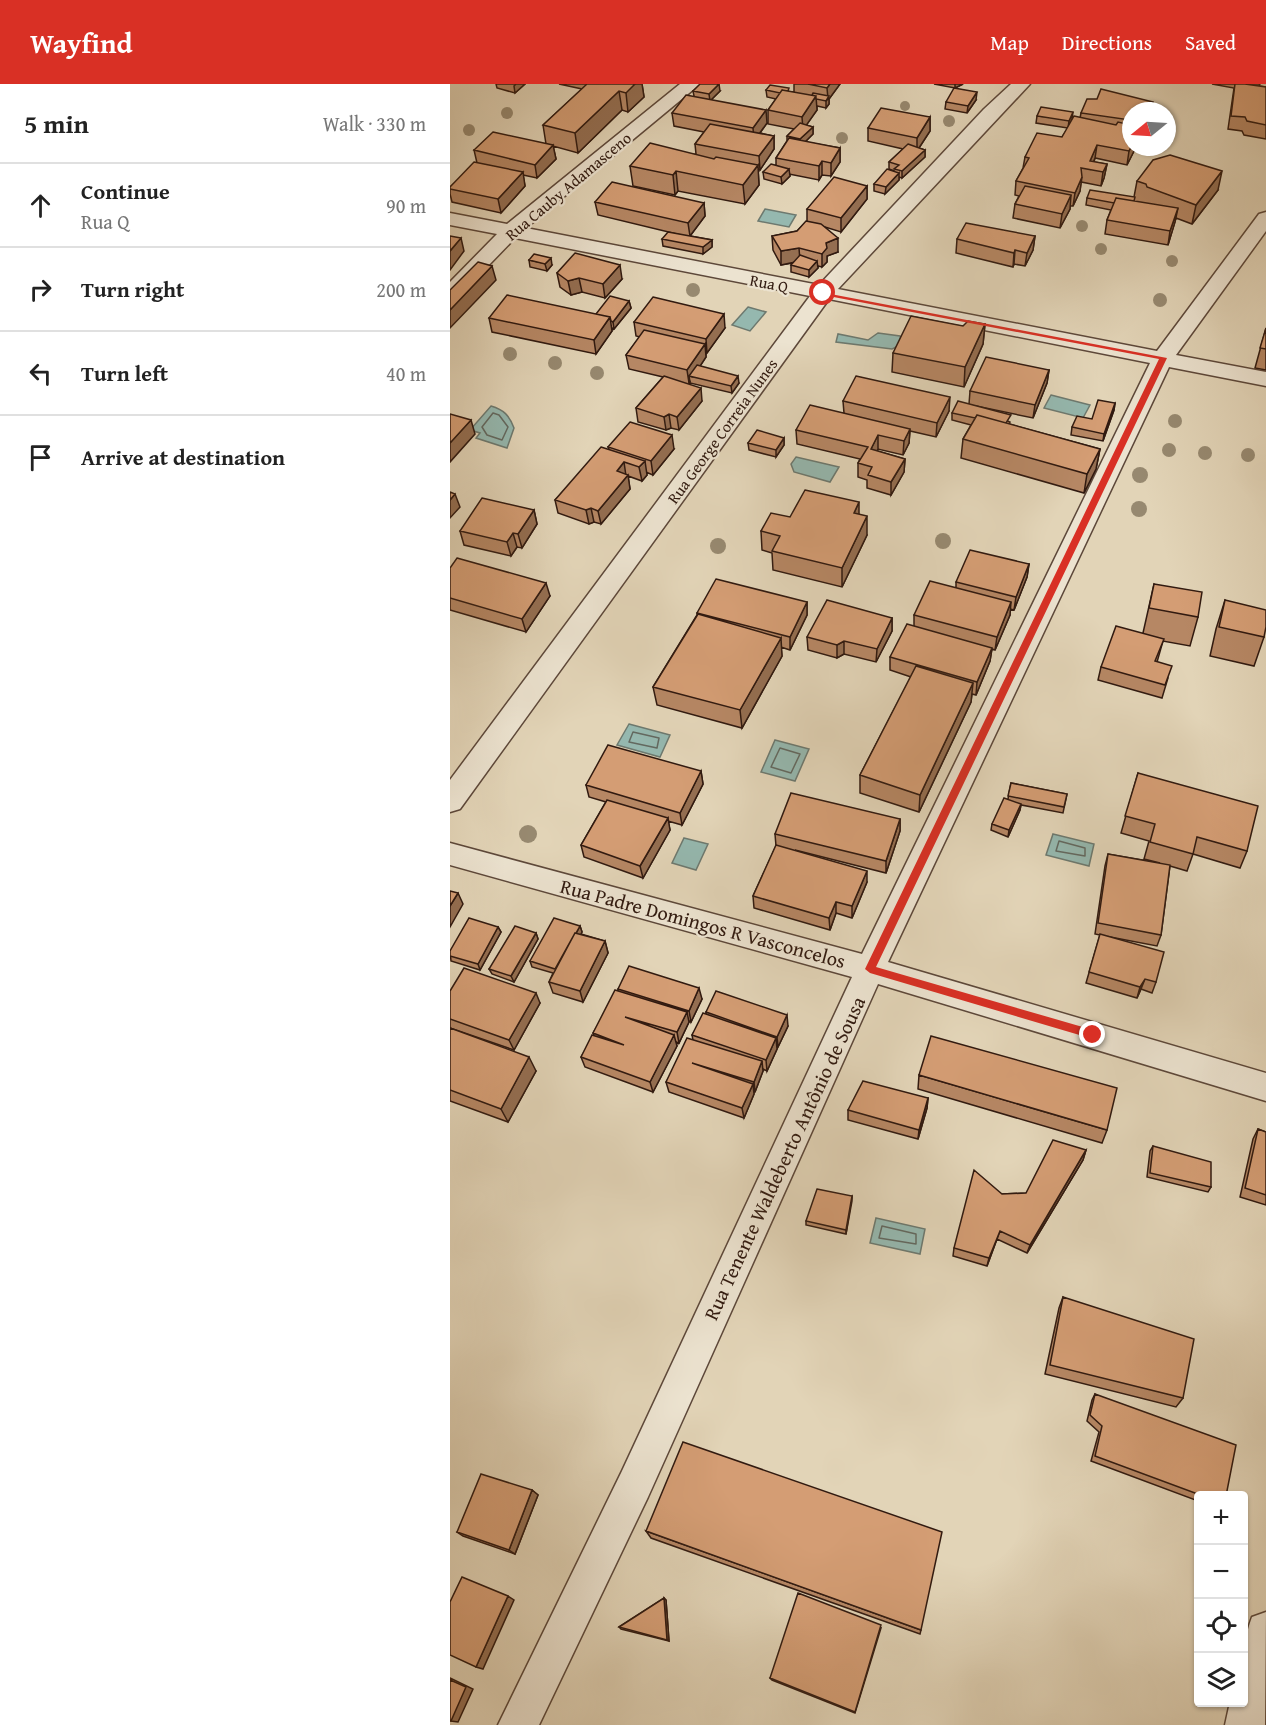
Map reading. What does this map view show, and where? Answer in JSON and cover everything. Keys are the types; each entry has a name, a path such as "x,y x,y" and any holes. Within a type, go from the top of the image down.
{"street":[{"name":"Rua Cauby Adamasceno","path":"450,294 512,230 691,84"},
{"name":"Rua George Correia Nunes","path":"450,801 823,293 990,113 1021,84"},
{"name":"Rua Tenente Waldeberto Antônio de Sousa","path":"518,1725 636,1484 870,969 1163,358 1266,218"},
{"name":"Rua Q","path":"450,219 1266,379"},
{"name":"Rua Padre Domingos R Vasconcelos","path":"450,854 870,969 1266,1088"},
{"path":"1245,1725 1266,1631"}],"water":[{"path":"765,209 796,215 789,227 758,221"},
{"path":"748,307 766,312 750,331 732,325"},
{"path":"878,333 900,336 903,344 892,349 836,342 838,334 868,340"},
{"path":"1051,395 1090,405 1083,418 1044,408"},
{"path":"491,406 506,414 514,428 507,448 476,438 480,433 470,430"},
{"path":"796,457 839,467 830,482 794,472 791,464"},
{"path":"629,724 670,735 660,757 617,745"},
{"path":"775,740 809,749 795,781 761,772"},
{"path":"1053,834 1094,844 1089,866 1046,855"},
{"path":"684,838 708,844 696,870 672,863"},
{"path":"876,1218 925,1229 920,1254 870,1243"}],"building":[{"path":"587,84 635,84 626,93 619,91 575,133 543,125"},
{"path":"700,84 719,84 709,94 693,91"},
{"path":"808,84 830,84 827,88"},
{"path":"1235,84 1266,87 1266,125 1247,121 1245,117 1231,116"},
{"path":"770,85 789,88 788,91 782,90 780,93 766,90"},
{"path":"954,88 977,92 968,106 946,102"},
{"path":"1101,89 1153,102 1122,102 1122,119 1081,113 1087,99 1097,99"},
{"path":"782,90 816,96 802,117 768,110"},
{"path":"813,93 829,96 826,101 816,99"},
{"path":"686,95 766,110 753,128 672,113"},
{"path":"1041,107 1073,112 1069,121 1037,116"},
{"path":"881,108 930,117 917,138 868,128"},
{"path":"1074,116 1116,125 1118,122 1122,123 1122,150 1097,145 1090,161 1107,164 1103,172 1081,168 1082,177 1075,193 1016,181 1029,158 1025,157 1037,133 1062,137"},
{"path":"800,123 813,127 800,139 787,136"},
{"path":"710,124 774,136 759,156 695,144"},
{"path":"493,132 553,145 535,165 474,150"},
{"path":"789,138 840,148 831,163 822,161 819,166 776,158"},
{"path":"650,143 714,159 716,157 758,165 743,185 676,171 673,175 630,166"},
{"path":"908,144 925,150 902,171 894,169 899,165 889,162"},
{"path":"1173,156 1222,171 1196,205 1137,181 1153,160"},
{"path":"474,162 523,172 498,199 450,189"},
{"path":"771,164 789,169 781,177 763,172"},
{"path":"887,169 899,173 886,187 874,184"},
{"path":"834,177 867,186 841,218 807,209"},
{"path":"612,182 704,203 688,223 595,202"},
{"path":"1025,186 1071,195 1062,214 1015,204"},
{"path":"1090,190 1135,197 1134,201 1116,198 1114,203 1087,198"},
{"path":"1116,198 1178,208 1170,231 1107,220"},
{"path":"806,221 821,224 838,238 826,243 827,248 822,254 799,248 781,251 772,236 797,231"},
{"path":"966,223 1035,236 1027,253 1015,250 1014,253 957,239"},
{"path":"668,232 712,240 703,247 662,239"},
{"path":"450,236 461,238 450,251"},
{"path":"575,253 620,265 603,284 579,278 568,281 557,273"},
{"path":"534,254 551,258 545,264 529,260"},
{"path":"800,255 817,261 809,270 791,265"},
{"path":"478,262 492,266 450,310 450,290"},
{"path":"507,295 610,317 594,340 489,318"},
{"path":"610,296 629,301 613,322 610,317 596,314"},
{"path":"653,297 724,314 706,339 634,322"},
{"path":"911,316 963,326 968,321 985,324 965,367 893,353"},
{"path":"1266,328 1266,349 1260,348"},
{"path":"644,330 705,344 687,370 626,355"},
{"path":"986,357 1049,370 1035,405 970,391"},
{"path":"697,365 738,376 731,386 689,376"},
{"path":"664,376 701,388 677,417 669,414 664,417 636,408"},
{"path":"856,376 950,397 937,423 843,401"},
{"path":"1098,400 1115,403 1104,434 1072,427 1077,416 1092,419"},
{"path":"958,401 1011,415 1006,423 977,415 975,418 952,413"},
{"path":"810,405 910,429 904,441 878,435 871,449 905,459 891,482 868,475 872,467 858,463 868,447 796,430"},
{"path":"450,414 471,420 450,443"},
{"path":"977,415 1100,449 1087,474 963,439"},
{"path":"630,422 672,435 651,461 608,447"},
{"path":"757,430 784,438 776,450 748,443"},
{"path":"601,447 645,461 639,467 624,462 617,471 628,475 598,511 591,508 586,510 555,500"},
{"path":"805,490 859,502 854,513 867,516 842,568 772,551 780,536 761,531 771,513 790,517"},
{"path":"482,498 534,510 518,534 513,533 507,542 460,531"},
{"path":"970,550 1029,564 1016,597 956,582"},
{"path":"457,558 546,583 522,619 450,598 450,568"},
{"path":"716,579 807,602 790,637 697,613"},
{"path":"930,581 1011,602 997,637 914,615"},
{"path":"1154,584 1202,592 1198,617 1149,608"},
{"path":"827,600 892,618 877,649 844,641 837,645 807,637"},
{"path":"1225,600 1266,610 1264,637 1219,627"},
{"path":"698,614 781,638 740,710 653,687"},
{"path":"907,624 992,648 977,682 890,657"},
{"path":"1116,626 1164,639 1155,661 1172,666 1165,685 1101,667"},
{"path":"916,666 973,683 920,795 860,775"},
{"path":"608,745 701,771 680,813 586,785"},
{"path":"1138,773 1258,806 1247,851 1197,837 1193,854 1150,842 1155,824 1125,816"},
{"path":"1011,783 1067,794 1064,807 1008,796"},
{"path":"791,793 900,819 886,861 775,834"},
{"path":"1004,798 1021,804 1009,830 992,824"},
{"path":"607,800 668,818 640,866 581,845"},
{"path":"776,845 867,871 852,906 836,902 829,918 753,896"},
{"path":"1108,854 1170,865 1161,935 1098,923"},
{"path":"450,891 458,893 450,906"},
{"path":"469,918 498,927 478,964 450,956 450,951"},
{"path":"554,918 580,926 555,969 530,961"},
{"path":"515,926 536,933 511,976 489,969"},
{"path":"575,933 605,941 580,991 549,982"},
{"path":"1100,934 1164,952 1156,982 1145,979 1140,987 1089,972"},
{"path":"629,966 699,988 689,1011 618,989"},
{"path":"464,968 536,993 509,1040 450,1019 450,991"},
{"path":"615,990 687,1012 677,1032 625,1017 674,1035 650,1082 581,1057 592,1035 624,1045 593,1033"},
{"path":"716,991 787,1015 777,1037 706,1012"},
{"path":"703,1013 776,1038 766,1060 692,1035"},
{"path":"450,1028 529,1057 501,1109 450,1090"},
{"path":"931,1036 1117,1088 1107,1130 919,1075"},
{"path":"687,1038 762,1061 754,1082 692,1063 753,1084 742,1108 666,1082"},
{"path":"863,1081 928,1098 919,1130 848,1110"},
{"path":"1258,1129 1266,1132 1266,1195 1245,1188"},
{"path":"1053,1140 1086,1150 1030,1245 1000,1231 989,1258 954,1248 974,1170 1002,1194 1026,1193"},
{"path":"1153,1146 1211,1162 1211,1187 1150,1173"},
{"path":"817,1189 852,1196 846,1230 806,1221"},
{"path":"1063,1297 1194,1339 1183,1398 1050,1365"},
{"path":"1095,1394 1236,1445 1227,1491 1194,1493 1095,1456 1102,1426 1090,1415"},
{"path":"683,1442 942,1532 921,1630 646,1531"},
{"path":"481,1474 532,1490 509,1550 457,1532"},
{"path":"462,1577 508,1596 476,1667 450,1655 450,1602"},
{"path":"798,1593 881,1625 855,1712 770,1678"},
{"path":"664,1598 667,1640 619,1627"},
{"path":"450,1680 466,1687 451,1721 450,1721"}],"route":[{"path":"823,293 1163,358 870,969 1093,1035"}]}
